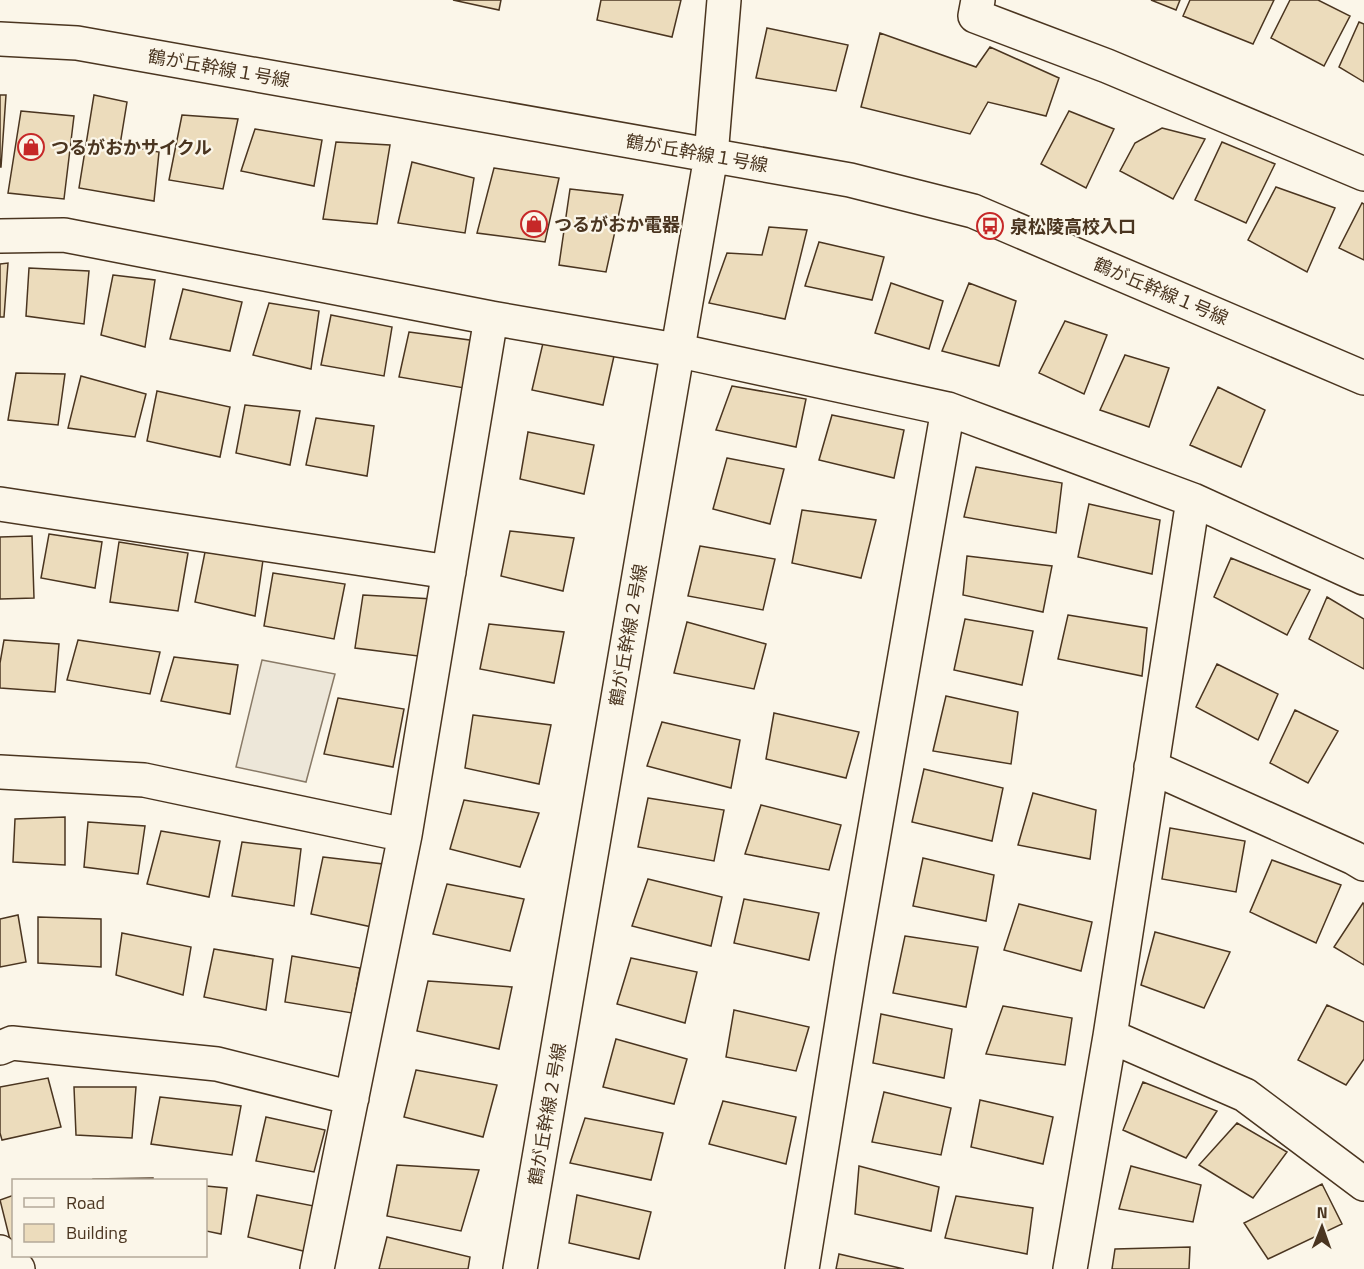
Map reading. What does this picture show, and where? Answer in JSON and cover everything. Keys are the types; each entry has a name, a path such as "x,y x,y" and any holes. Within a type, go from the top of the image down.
{"street":[{"name":"鶴が丘幹線２号線","path":"520,1269 711,156 724,0"},
{"path":"978,0 975,16 1107,66 1364,174"},
{"name":"鶴が丘幹線１号線","path":"0,39 77,42 850,180 973,212 1364,378"},
{"path":"0,236 64,235 491,318 676,350 948,409 1193,500 1364,578"},
{"path":"317,1269 405,835 491,318"},
{"path":"802,1269 852,960 948,409"},
{"path":"1070,1269 1110,1036 1193,500"},
{"path":"0,504 449,572"},
{"path":"1151,768 1364,864"},
{"path":"0,772 144,780 405,835"},
{"path":"1110,1036 1245,1095 1364,1184"},
{"path":"0,1048 12,1043 217,1064 352,1098"},
{"path":"0,1252 18,1269"}],"shaded area":[{"path":"262,660 335,674 306,782 236,767"}],"building":[{"path":"453,0 501,0 499,10"},
{"path":"601,0 681,0 672,37 597,20"},
{"path":"1151,0 1180,0 1176,10"},
{"path":"1190,0 1274,0 1253,44 1183,16"},
{"path":"1290,0 1318,0 1350,16 1324,66 1271,38"},
{"path":"1359,22 1364,24 1364,82 1339,67"},
{"path":"767,28 848,45 836,91 756,78"},
{"path":"880,33 976,67 990,47 1059,78 1046,116 988,102 970,134 861,107"},
{"path":"0,95 6,95 1,167 0,167"},
{"path":"94,95 127,102 120,145 159,152 154,201 79,188"},
{"path":"21,111 74,116 64,199 8,193"},
{"path":"1069,111 1114,129 1086,188 1041,164"},
{"path":"182,115 238,119 223,189 169,180"},
{"path":"1162,128 1205,139 1173,199 1120,171 1135,143"},
{"path":"255,129 322,140 314,186 241,171"},
{"path":"336,142 390,145 377,224 323,219"},
{"path":"1222,142 1275,164 1246,223 1195,200"},
{"path":"412,162 474,178 465,233 398,223"},
{"path":"494,168 559,178 545,242 477,233"},
{"path":"1276,187 1335,208 1307,272 1248,240"},
{"path":"570,189 623,195 606,272 559,265"},
{"path":"1362,203 1364,204 1364,260 1339,248"},
{"path":"769,227 807,230 785,319 709,303 727,253 762,255"},
{"path":"819,242 884,257 872,300 805,286"},
{"path":"8,263 4,317 0,317 0,264"},
{"path":"29,268 89,271 84,324 26,316"},
{"path":"113,275 155,280 145,347 101,335"},
{"path":"891,283 943,301 929,349 875,333"},
{"path":"969,283 1016,301 999,366 942,351"},
{"path":"183,289 242,302 230,351 170,339"},
{"path":"269,303 319,311 311,369 253,355"},
{"path":"331,315 392,327 384,376 321,365"},
{"path":"1065,321 1107,335 1084,394 1039,373"},
{"path":"409,332 477,341 470,389 399,377"},
{"path":"543,343 614,356 603,405 532,390"},
{"path":"1125,355 1169,368 1149,427 1100,410"},
{"path":"16,373 65,374 58,425 8,420"},
{"path":"81,376 146,394 135,437 68,428"},
{"path":"732,386 806,399 796,447 716,430"},
{"path":"1218,387 1265,410 1241,467 1190,445"},
{"path":"157,391 230,407 220,457 147,441"},
{"path":"245,405 300,411 290,465 236,453"},
{"path":"832,415 904,430 894,478 819,460"},
{"path":"316,418 374,426 367,476 306,465"},
{"path":"528,432 594,445 584,494 520,479"},
{"path":"727,458 784,469 770,524 713,509"},
{"path":"976,467 1062,483 1056,533 964,517"},
{"path":"1089,504 1160,520 1152,574 1078,557"},
{"path":"802,510 876,520 861,578 792,563"},
{"path":"510,531 574,538 563,591 501,576"},
{"path":"49,534 102,542 95,588 41,578"},
{"path":"32,536 34,598 0,599 0,537"},
{"path":"119,542 188,553 178,611 110,602"},
{"path":"700,546 775,559 763,610 688,596"},
{"path":"205,552 263,560 255,616 195,602"},
{"path":"967,556 1052,566 1043,612 963,595"},
{"path":"1231,558 1310,590 1287,635 1214,597"},
{"path":"273,573 345,584 334,639 264,626"},
{"path":"363,595 433,599 426,657 355,648"},
{"path":"1327,597 1364,619 1364,669 1309,639"},
{"path":"1068,615 1147,628 1142,676 1058,659"},
{"path":"965,619 1033,631 1022,685 954,670"},
{"path":"687,622 766,644 754,689 674,673"},
{"path":"489,624 564,632 554,683 480,669"},
{"path":"4,640 59,644 55,692 0,688 0,663"},
{"path":"78,640 160,652 150,694 67,680"},
{"path":"174,657 238,665 230,714 161,701"},
{"path":"1217,664 1278,694 1258,740 1196,707"},
{"path":"946,696 1018,712 1011,764 933,751"},
{"path":"338,698 404,709 393,767 324,754"},
{"path":"1295,710 1338,731 1308,783 1270,763"},
{"path":"774,713 859,732 846,778 766,759"},
{"path":"473,715 551,725 539,784 465,768"},
{"path":"662,722 740,740 731,788 647,766"},
{"path":"924,769 1003,788 992,841 912,822"},
{"path":"1033,793 1096,810 1090,859 1018,845"},
{"path":"648,798 724,810 714,861 638,847"},
{"path":"464,800 539,813 520,867 450,849"},
{"path":"761,805 841,825 829,870 745,854"},
{"path":"65,817 65,865 13,862 15,819"},
{"path":"88,822 145,826 138,874 84,867"},
{"path":"1170,828 1245,841 1236,892 1162,879"},
{"path":"161,831 220,841 209,897 147,884"},
{"path":"242,842 301,849 294,906 232,896"},
{"path":"323,857 383,864 372,927 311,914"},
{"path":"923,858 994,875 986,921 913,906"},
{"path":"1272,860 1341,885 1316,943 1250,912"},
{"path":"648,879 722,897 711,946 632,926"},
{"path":"447,884 524,899 510,951 433,934"},
{"path":"744,899 819,913 809,960 734,943"},
{"path":"1019,904 1092,922 1081,971 1004,950"},
{"path":"1364,904 1364,965 1334,947"},
{"path":"18,915 26,962 0,967 0,919"},
{"path":"38,917 101,919 101,967 38,963"},
{"path":"1155,932 1230,952 1204,1008 1141,985"},
{"path":"122,933 191,947 183,995 116,975"},
{"path":"905,936 978,947 966,1007 893,993"},
{"path":"214,949 273,959 266,1010 204,997"},
{"path":"292,956 360,968 352,1013 285,1002"},
{"path":"631,958 697,972 685,1023 617,1004"},
{"path":"428,981 512,987 499,1049 417,1031"},
{"path":"1327,1005 1364,1022 1364,1059 1346,1085 1298,1060"},
{"path":"1003,1006 1072,1018 1065,1065 986,1054"},
{"path":"734,1010 809,1027 796,1071 726,1057"},
{"path":"881,1014 952,1029 944,1078 873,1063"},
{"path":"616,1039 687,1059 674,1104 603,1087"},
{"path":"416,1070 497,1085 483,1137 404,1117"},
{"path":"48,1078 61,1127 2,1140 0,1087"},
{"path":"1143,1082 1217,1111 1186,1158 1123,1130"},
{"path":"74,1087 136,1087 132,1138 76,1135"},
{"path":"884,1092 951,1108 941,1155 872,1142"},
{"path":"160,1097 241,1106 232,1155 151,1144"},
{"path":"980,1100 1053,1117 1043,1164 971,1147"},
{"path":"723,1101 796,1117 786,1164 709,1144"},
{"path":"266,1117 325,1130 314,1172 256,1161"},
{"path":"585,1118 663,1133 651,1180 570,1163"},
{"path":"1237,1123 1287,1152 1253,1198 1199,1165"},
{"path":"397,1165 479,1170 461,1231 387,1216"},
{"path":"859,1166 939,1187 931,1231 855,1214"},
{"path":"1131,1166 1201,1185 1193,1222 1119,1209"},
{"path":"153,1178 153,1179 93,1179"},
{"path":"1322,1184 1342,1224 1268,1259 1244,1223"},
{"path":"207,1186 227,1188 221,1234 207,1231"},
{"path":"257,1195 314,1206 307,1252 248,1237"},
{"path":"577,1195 651,1212 639,1259 569,1243"},
{"path":"12,1196 12,1240 10,1240 0,1200"},
{"path":"956,1196 1033,1208 1027,1254 945,1238"},
{"path":"387,1237 470,1257 468,1269 379,1269"},
{"path":"1190,1247 1189,1269 1112,1269 1115,1249"},
{"path":"839,1254 904,1269 836,1269"}],"place":[{"name":"つるがおかサイクル","path":"31,147"},
{"name":"つるがおか電器","path":"534,224"},
{"name":"泉松陵高校入口","path":"990,226"}]}
